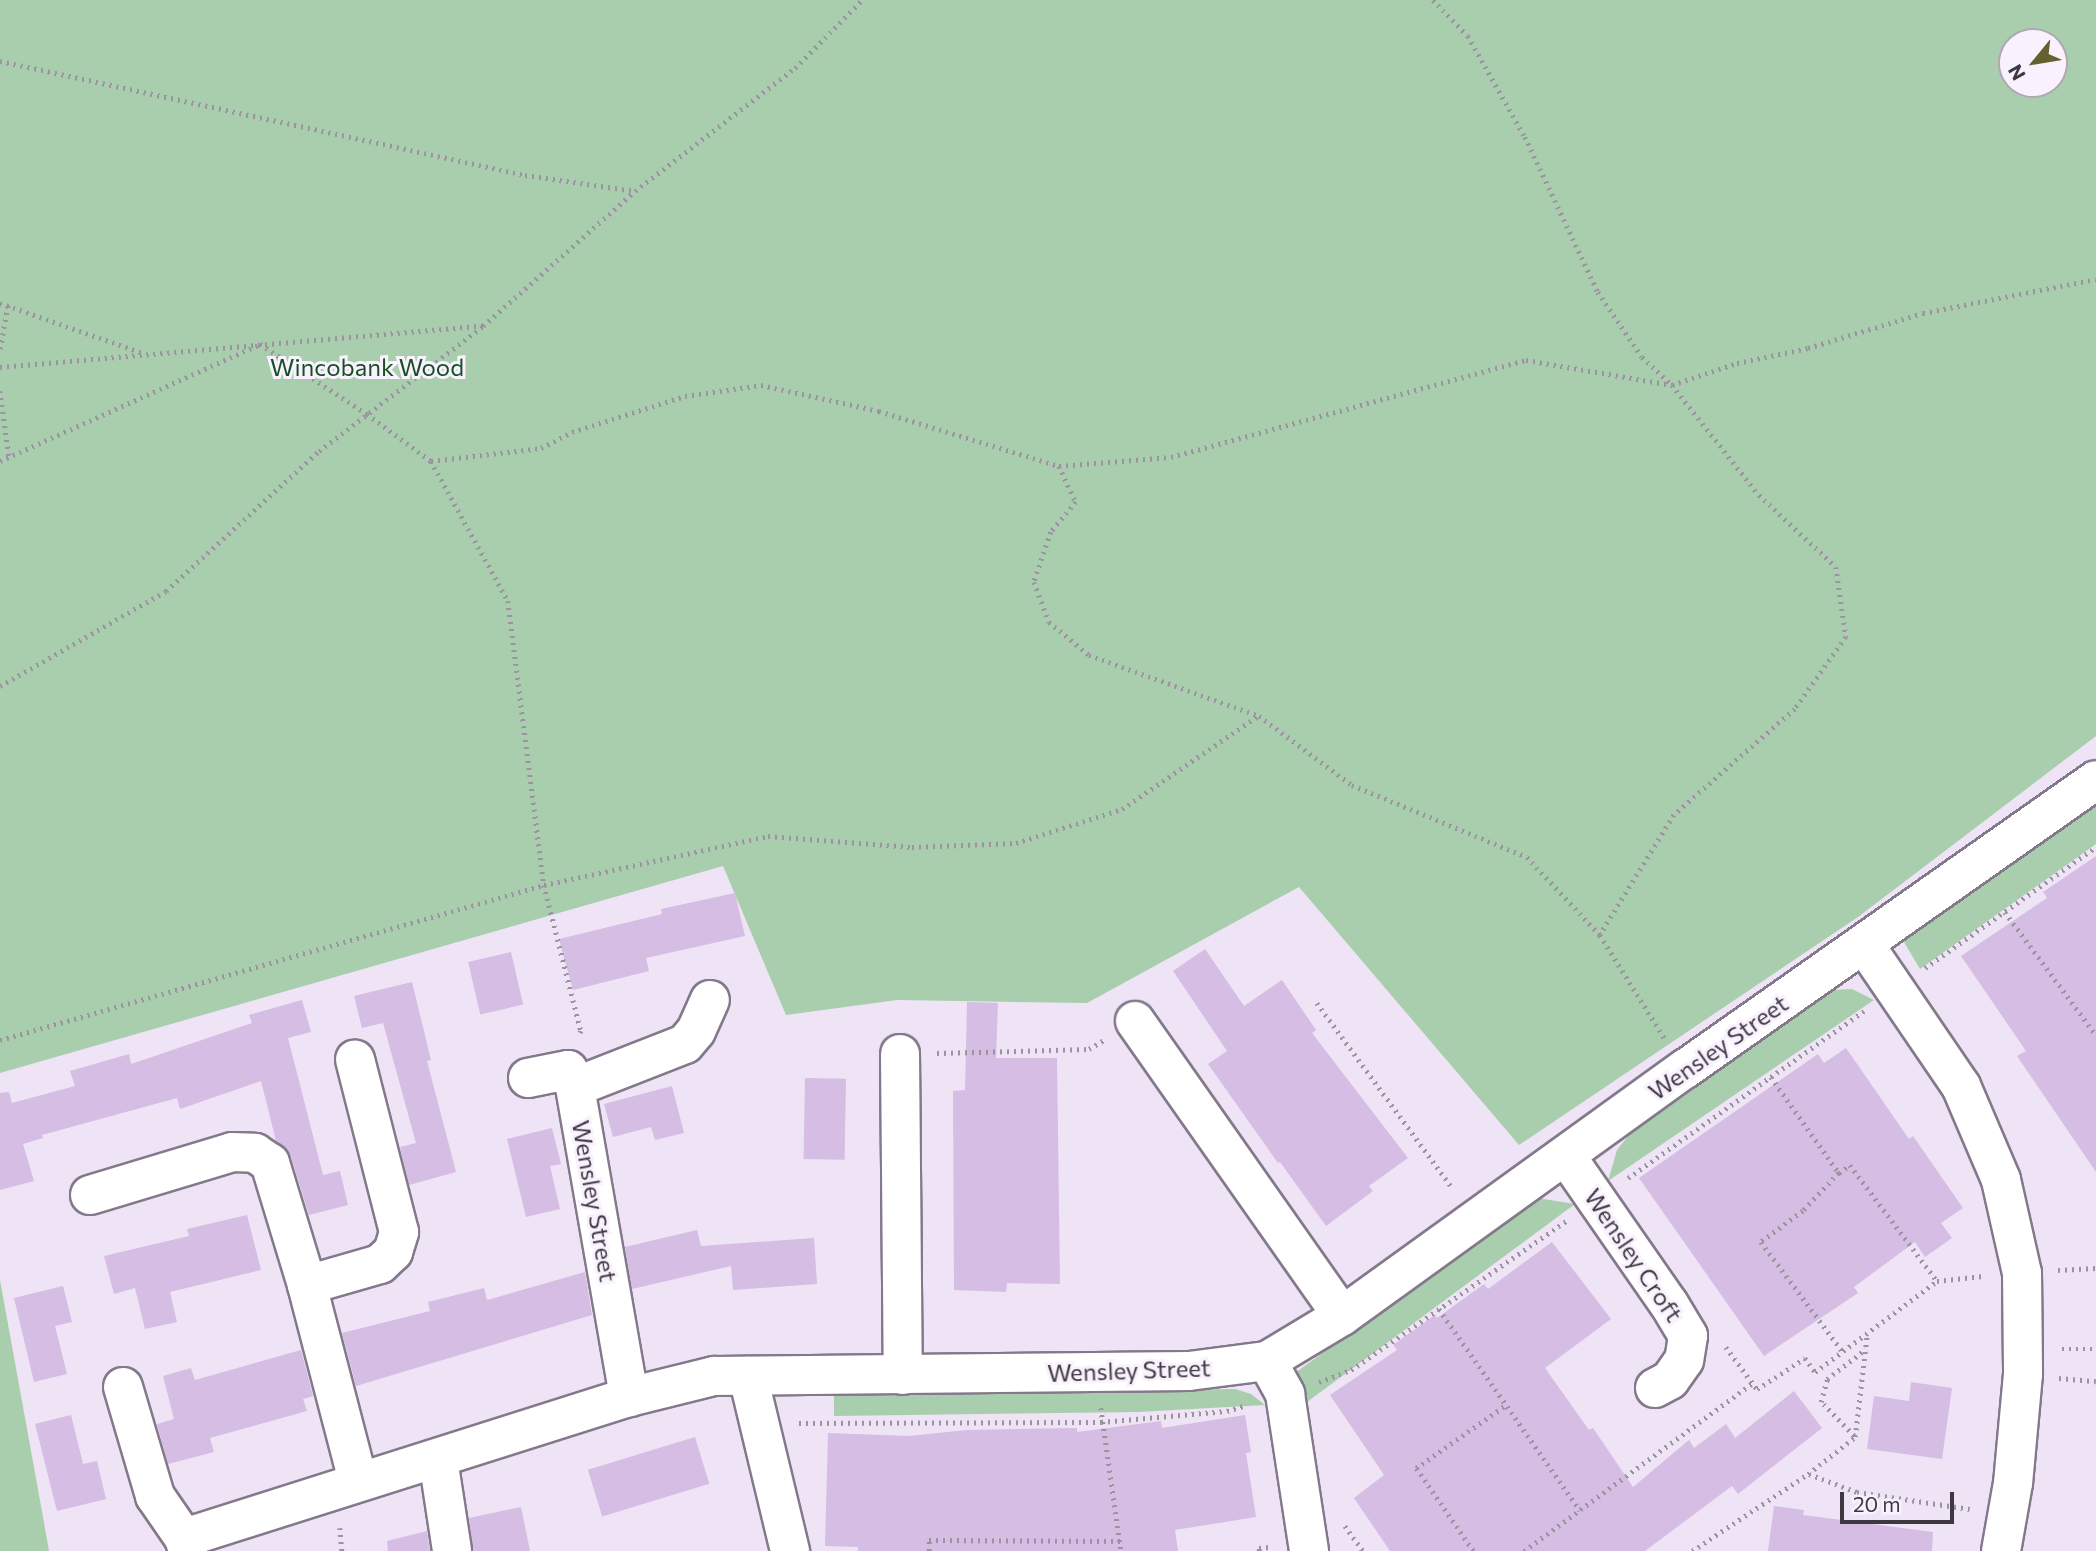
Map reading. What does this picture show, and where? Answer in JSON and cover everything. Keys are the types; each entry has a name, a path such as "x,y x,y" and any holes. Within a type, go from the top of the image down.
{"street":[{"name":"Wensley Street","path":"123,1387 155,1496 186,1545 358,1481 438,1459 629,1397 714,1376 1189,1371 1268,1361 1342,1316 1685,1069 2096,780"},
{"path":"1864,944 1961,1086 2001,1180 2022,1273 2023,1374 2004,1533"},
{"name":"Wensley Street","path":"528,1078 571,1079 685,1044 696,1031 710,1000"},
{"path":"1135,1021 1342,1316"},
{"path":"900,1054 904,1375"},
{"path":"307,1285 380,1264 393,1252 398,1232 355,1060"},
{"name":"Wensley Street","path":"571,1079 629,1397"},
{"path":"90,1195 232,1152 254,1153 270,1163 307,1285 358,1481"},
{"name":"Wensley Croft","path":"1566,1156 1670,1304 1688,1336 1684,1360 1670,1380 1656,1388"},
{"path":"1268,1361 1285,1394 1309,1551"},
{"path":"748,1376 790,1551"},
{"path":"438,1459 452,1551"}],"path":[{"path":"0,686 166,591 319,451 483,326 635,191 795,68 862,0"},
{"path":"1433,0 1468,36 1525,137 1598,292 1643,357 1672,385 1759,495 1836,567 1846,637 1795,709 1674,816 1600,935"},
{"path":"0,61 525,175 635,191"},
{"path":"431,461 541,447 572,432 685,396 761,385 879,411 1059,466 1171,457 1526,360 1672,385 1737,363 1808,348 1923,313 2096,279"},
{"path":"0,303 147,354"},
{"path":"0,349 8,304"},
{"path":"0,367 483,326"},
{"path":"260,344 367,414 431,461 508,601 544,885 581,1031 571,1079"},
{"path":"0,461 260,344"},
{"path":"0,391 9,457"},
{"path":"1059,466 1076,502 1051,531 1034,582 1049,622 1089,655 1259,716 1352,785 1527,857 1600,935 1685,1069"},
{"path":"0,1040 544,885 768,836 912,847 1016,843 1122,810 1259,716"},
{"path":"2005,912 2096,1035"},
{"path":"1317,1003 1476,1220"},
{"path":"900,1054 1089,1049 1135,1021"},
{"path":"1771,1077 1839,1173"},
{"path":"1843,1352 1761,1242 1803,1211 1839,1173 1850,1165 1937,1281"},
{"path":"1723,1343 1757,1389 1805,1358 1815,1372 1937,1281 2022,1273"},
{"path":"1439,1309 1580,1510"},
{"path":"1694,1551 1808,1474 1855,1437 1867,1334"},
{"path":"1855,1437 1821,1402 1827,1379 1866,1349"},
{"path":"1102,1372 1101,1422 1121,1551"},
{"path":"1524,1551 1753,1383"},
{"path":"1472,1551 1416,1468 1506,1405"},
{"path":"1808,1474 1857,1492 2004,1533"},
{"path":"929,1551 929,1540 1120,1541"}],"green space":[{"name":"Wincobank Wood","path":"0,0 2096,0 2096,736 1858,917 1519,1145 1299,887 1087,1003 897,1000 786,1015 723,866 0,1073"},
{"path":"2096,797 2096,844 1920,969 1904,942 1917,925"},
{"path":"1852,989 1874,1000 1608,1181 1617,1150 1629,1135 1833,990"},
{"path":"1537,1198 1575,1204 1307,1402 1295,1373"},
{"path":"0,1280 41,1506 49,1551 0,1551"},
{"path":"1235,1389 1251,1394 1265,1405 1138,1412 834,1416 834,1395"}],"building":[{"path":"2096,856 2096,1172 2017,1056 2026,1051 1961,956 2047,898 2043,892"},
{"path":"735,893 745,936 646,958 649,971 573,990 559,939 662,914 661,909"},
{"path":"1205,949 1244,1006 1282,980 1316,1030 1312,1033 1408,1158 1369,1186 1373,1191 1326,1226 1208,1064 1227,1051 1173,971"},
{"path":"511,952 523,1005 480,1015 468,962"},
{"path":"412,982 431,1060 427,1061 456,1172 409,1185 400,1147 416,1143 383,1023 362,1028 354,996"},
{"path":"302,1000 311,1032 288,1038 323,1175 340,1171 348,1205 309,1215 291,1157 276,1141 261,1081 180,1109 177,1098 42,1135 43,1138 23,1144 34,1181 0,1190 0,1093 9,1092 12,1103 75,1086 70,1071 129,1054 131,1064 252,1023 249,1015"},
{"path":"967,1002 998,1003 996,1058 1057,1058 1060,1284 1007,1283 1006,1292 954,1290 953,1091 965,1090"},
{"path":"1846,1048 1909,1139 1913,1136 1963,1208 1941,1223 1952,1238 1925,1257 1915,1242 1854,1287 1858,1293 1764,1356 1639,1178 1818,1054 1824,1063"},
{"path":"805,1078 846,1079 845,1160 804,1159"},
{"path":"672,1086 684,1133 655,1140 651,1127 613,1137 604,1104"},
{"path":"552,1128 561,1164 550,1166 560,1209 526,1217 507,1139"},
{"path":"247,1215 261,1270 170,1292 177,1322 145,1329 135,1288 114,1294 104,1256 189,1236 187,1229"},
{"path":"697,1230 701,1246 814,1238 817,1284 733,1290 731,1266 632,1289 625,1247"},
{"path":"1552,1242 1611,1319 1545,1368 1589,1430 1593,1428 1633,1487 1689,1440 1694,1448 1726,1424 1735,1438 1794,1391 1822,1428 1738,1494 1732,1486 1645,1551 1390,1551 1354,1498 1384,1475 1330,1395 1397,1350 1393,1345 1435,1315 1437,1318 1484,1284 1488,1289"},
{"path":"585,1272 592,1315 356,1386 342,1333 430,1311 428,1302 484,1288 487,1300"},
{"path":"63,1286 72,1322 55,1326 67,1374 34,1382 14,1298"},
{"path":"301,1350 313,1396 303,1399 307,1411 210,1438 214,1452 168,1464 157,1424 174,1419 163,1376 191,1368 195,1380"},
{"path":"1911,1382 1952,1388 1942,1459 1867,1449 1874,1396 1909,1401"},
{"path":"71,1415 83,1464 97,1461 106,1499 57,1511 35,1424"},
{"path":"1245,1415 1251,1452 1246,1453 1256,1517 1175,1530 1178,1551 858,1551 858,1547 825,1546 828,1433 909,1436 967,1430 1077,1428 1077,1432 1161,1421 1162,1428"},
{"path":"695,1437 709,1484 602,1517 588,1470"},
{"path":"1774,1506 1804,1510 1803,1515 1933,1532 1932,1551 1768,1551"},
{"path":"521,1507 530,1551 473,1551 469,1518"},
{"path":"427,1531 430,1551 388,1551 387,1541"}]}
